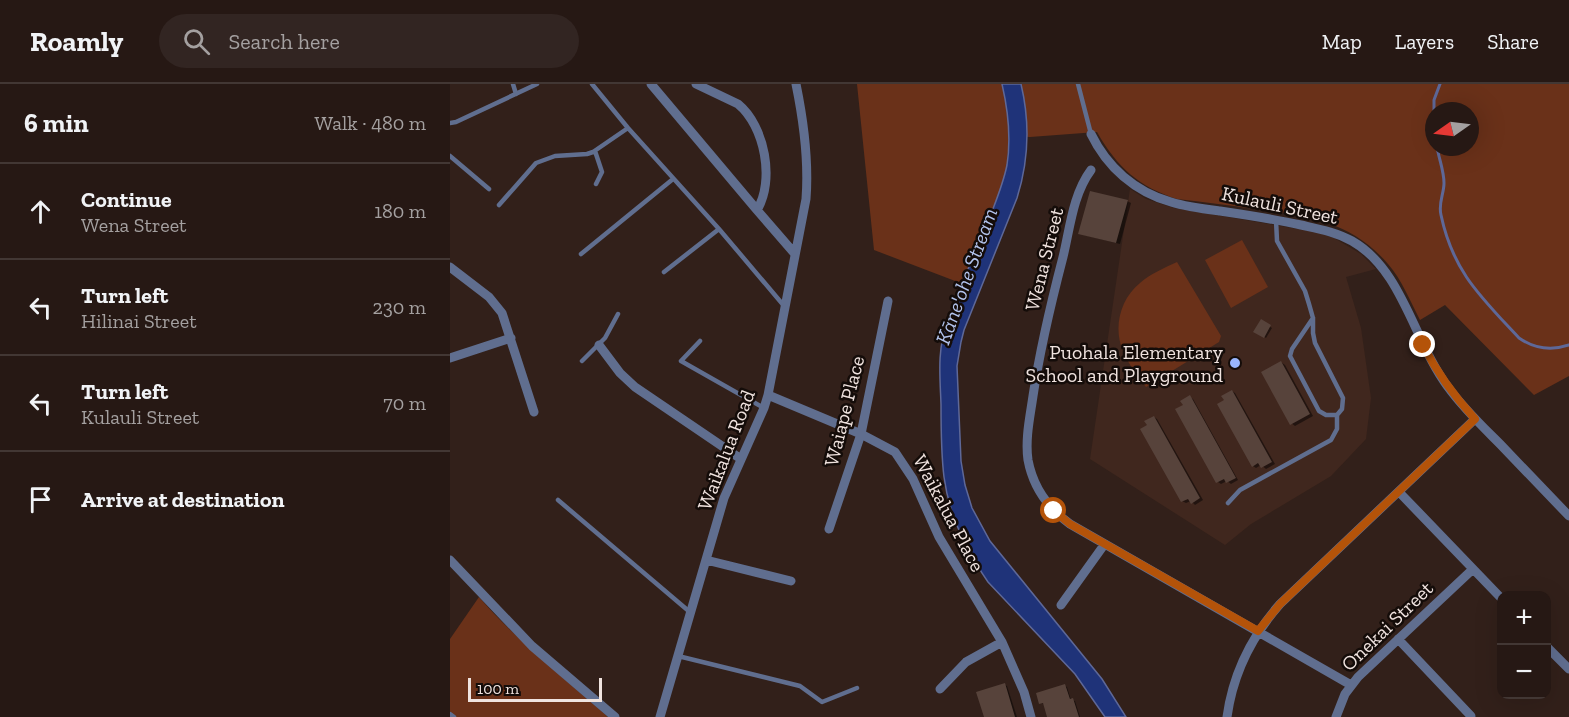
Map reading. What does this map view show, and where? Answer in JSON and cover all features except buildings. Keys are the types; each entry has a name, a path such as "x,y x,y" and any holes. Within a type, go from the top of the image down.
{"street":[{"path":"651,84 795,254"},
{"path":"696,84 738,104 753,121 762,147 765,168 765,191 758,210"},
{"name":"Waikalua Road","path":"660,717 724,498 768,395 806,200 808,179 805,131 796,84"},
{"name":"Kulauli Street","path":"1090,134 1112,166 1128,181 1149,194 1185,206 1276,220 1332,232 1353,241 1371,255 1392,281 1438,373 1456,398 1569,516"},
{"name":"Wena Street","path":"1091,170 1079,192 1039,358 1027,448 1036,486 1054,511 1070,524 1351,685"},
{"path":"450,267 494,302 502,313 534,412"},
{"name":"Waiape Place","path":"829,529 861,434 888,301"},
{"path":"450,358 511,339"},
{"path":"599,345 620,373 635,387 741,459"},
{"name":"Waikalua Place","path":"768,395 861,434 895,452 913,479 939,537 1002,642 1024,692 1031,717"},
{"path":"1227,717 1232,689 1243,658 1258,631 1280,604 1475,419"},
{"path":"1399,492 1497,593"},
{"path":"1560,507 1569,499"},
{"path":"1061,605 1104,544"},
{"path":"706,560 791,581"},
{"path":"450,561 531,646 615,717"},
{"name":"Onekai Street","path":"1336,717 1340,704 1351,685 1473,569"},
{"path":"1398,639 1471,716"},
{"path":"940,689 966,662 1002,642"},
{"path":"1551,651 1569,669"}],"lane":[{"path":"513,84 516,94"},
{"path":"450,123 537,84"},
{"path":"592,84 785,307"},
{"path":"1078,84 1090,134"},
{"path":"499,205 536,162 555,156 587,154 628,128"},
{"path":"595,151 602,172 596,184"},
{"path":"450,156 489,189"},
{"path":"581,255 673,179"},
{"path":"1276,220 1277,241 1305,291 1313,318 1316,343 1343,399 1342,409 1336,415 1326,415 1319,411 1291,360 1292,349 1313,318"},
{"path":"664,272 719,229"},
{"path":"582,361 599,345 618,314"},
{"path":"700,341 681,361 764,408"},
{"path":"1228,503 1240,490 1331,440 1337,429 1336,415"},
{"path":"558,500 691,613"},
{"path":"678,656 800,686 822,702 857,688"},
{"path":"450,714 453,717"}],"shaded area":[{"path":"857,84 1569,84 1569,376 1534,395 1445,305 1420,320 1393,270 1359,238 1328,223 1311,218 1177,199 1163,194 1130,174 1113,156 1097,132 1030,137 1009,136 1007,166 1000,191 963,284 874,250"},
{"name":"Puohala Elementary School and Playground","path":"1130,189 1146,199 1174,208 1316,232 1334,238 1361,254 1376,269 1346,277 1361,328 1371,398 1366,439 1331,476 1251,524 1225,545 1090,459"},
{"path":"1242,240 1268,287 1231,308 1205,260"},
{"path":"1177,262 1221,336 1219,342 1146,387 1123,351 1119,333 1120,314 1128,297 1140,283"},
{"path":"479,597 525,644 608,717 450,717 450,639"}],"water":[{"name":"Kāne'ohe Stream","path":"1002,84 1021,84 1026,112 1026,155 1017,198 961,342 957,366 961,461 965,485 972,508 990,541 1102,679 1126,717 1105,717 1075,674 988,582 973,558 954,519 946,491 941,441 940,353 952,310 999,194 1005,172 1009,135"}],"waterway":[{"path":"1434,102 1440,84"},
{"path":"1439,156 1444,178 1441,215 1453,252 1470,282 1519,338 1531,345 1543,348 1569,345"}],"place":[{"name":"Puohala Elementary School and Playground","path":"1235,363"}],"route":[{"path":"1054,511 1070,524 1258,631 1280,604 1475,419 1447,386 1423,345"}]}
